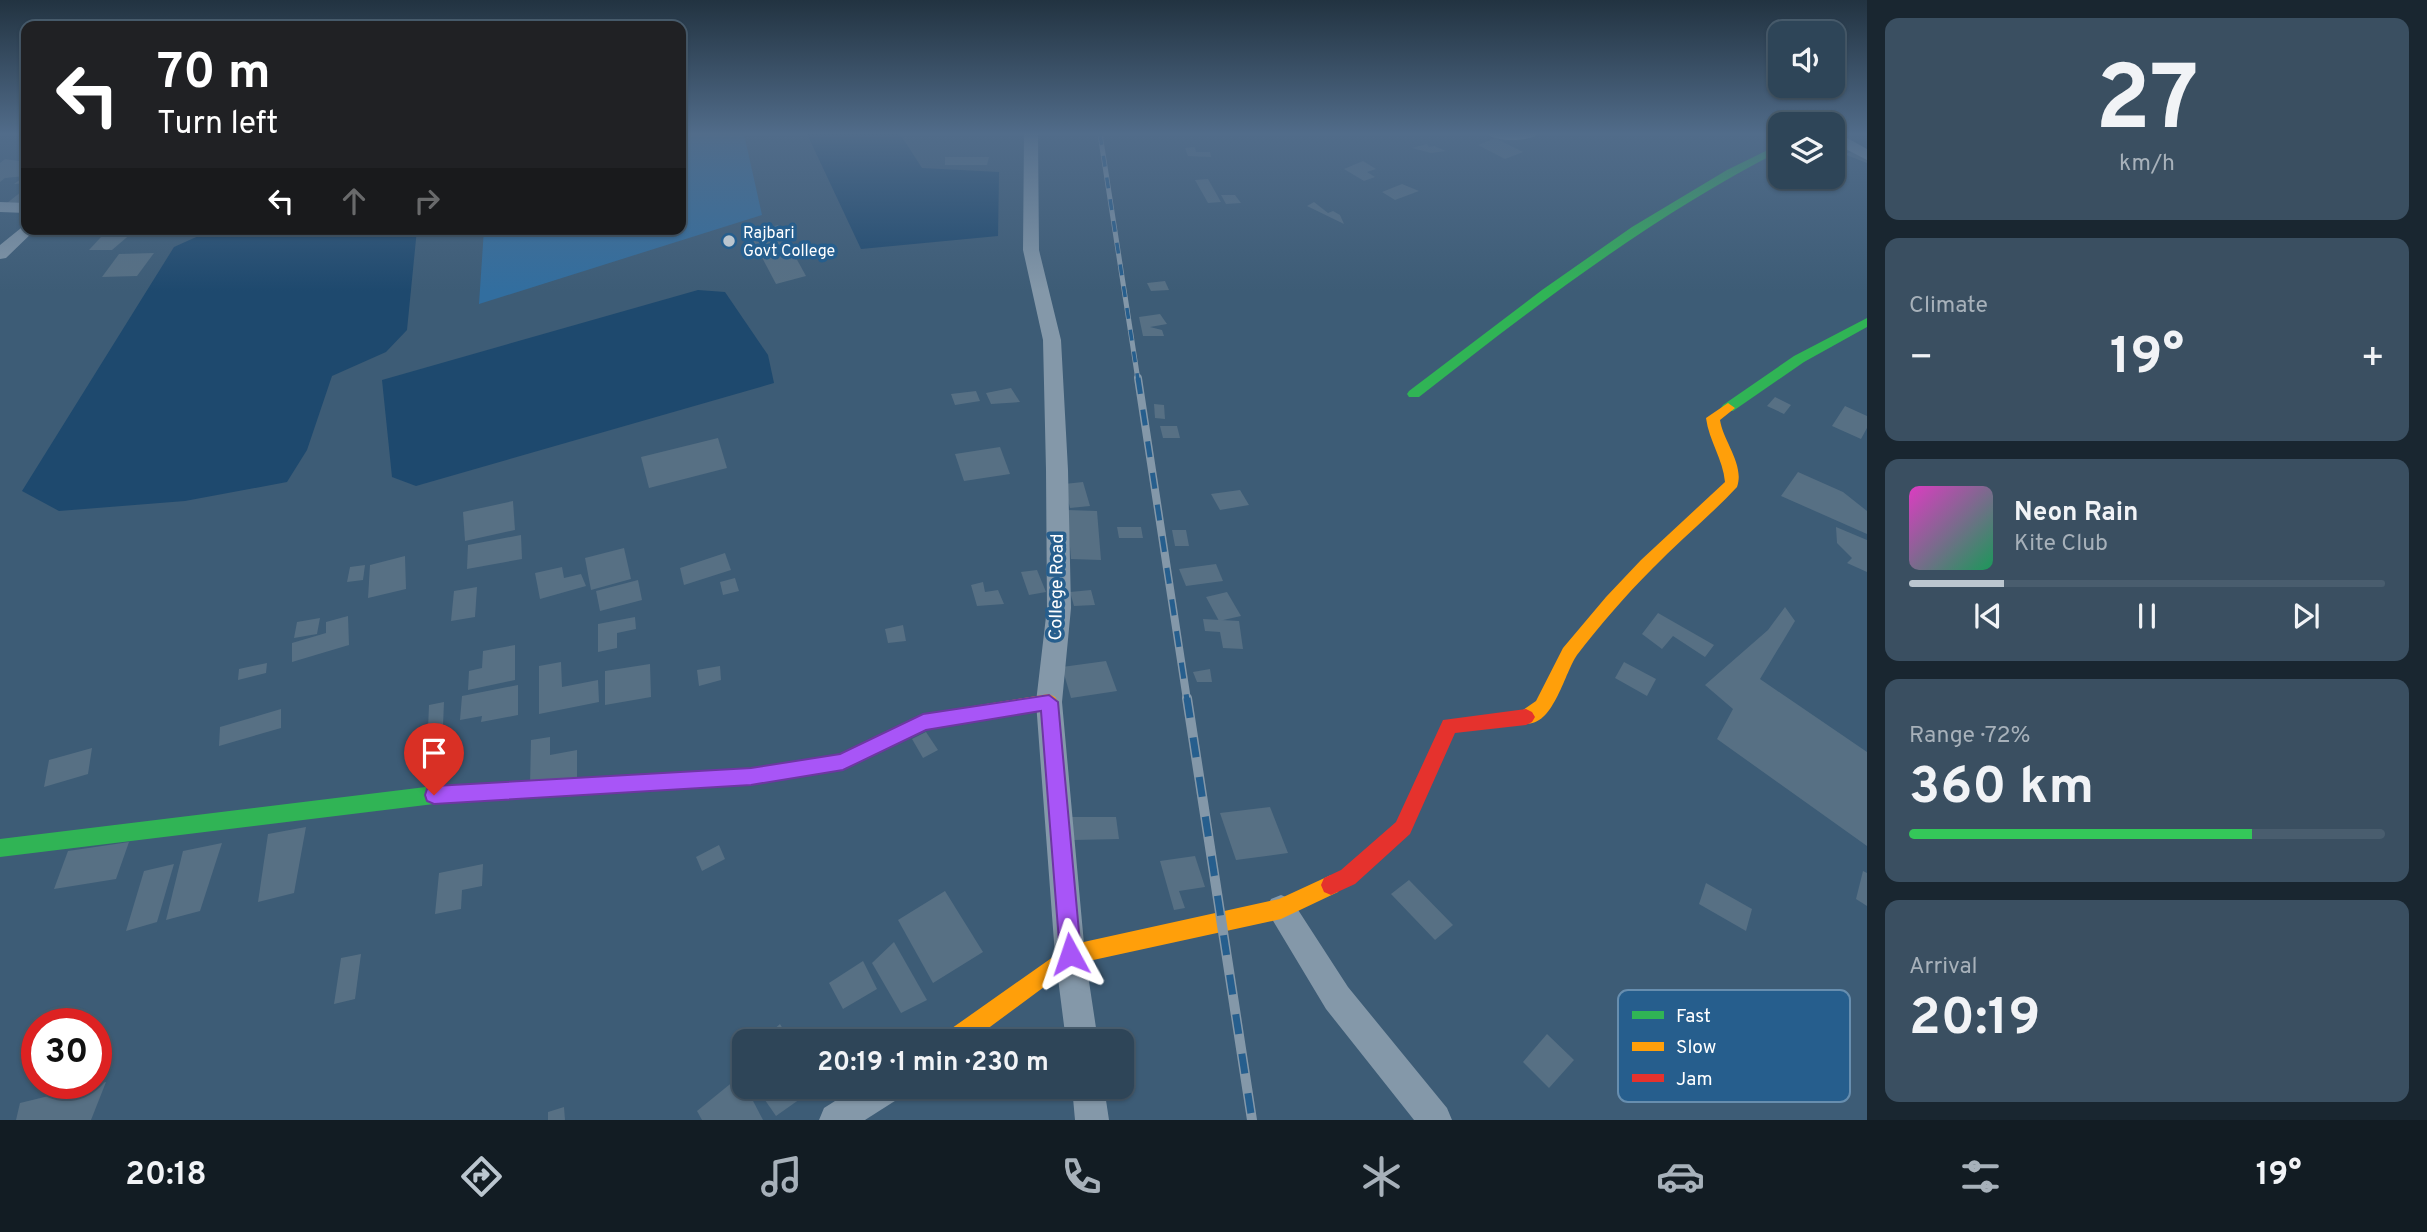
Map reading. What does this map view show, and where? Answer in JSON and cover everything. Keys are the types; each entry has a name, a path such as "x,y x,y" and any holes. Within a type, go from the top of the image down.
{"street":[{"name":"College Road","path":"1033,186 1031,250 1052,340 1057,470 1059,608 1049,702 1070,954 1080,1029"},
{"path":"1414,394 1641,221 1698,186"},
{"path":"0,207 21,208"},
{"path":"0,254 21,235"},
{"path":"969,1029 1070,954 1281,909 1348,877 1403,828 1449,726 1480,720 1518,720 1537,715 1548,701 1566,656 1657,554 1699,519 1732,483 1731,462 1714,434 1713,418 1799,359 1867,322"},
{"path":"0,848 434,795 751,776 843,762 923,722 1049,702"},
{"path":"1281,909 1337,998 1435,1120"},
{"path":"836,1120 868,1099"},
{"path":"1089,1099 1092,1120"}],"shaded area":[{"path":"686,186 756,186 762,215 479,304 484,235 686,235"},
{"path":"832,186 999,186 998,236 861,249"},
{"path":"201,235 416,235 407,330 386,352 332,376 307,450 287,482 185,501 59,511 22,491 174,247"},
{"path":"698,290 725,292 768,355 774,383 416,486 392,477 382,380"}],"building":[{"path":"1199,186 1212,186 1221,202 1208,203"},
{"path":"1396,186 1408,186 1419,191 1395,200 1382,192"},
{"path":"21,192 21,203 7,203"},
{"path":"1221,195 1235,195 1241,203 1226,204"},
{"path":"1314,202 1328,213 1333,211 1340,215 1344,224 1307,206"},
{"path":"778,225 806,276 776,284 749,233"},
{"path":"130,235 112,250 89,250 101,237"},
{"path":"154,253 137,276 102,277 119,254"},
{"path":"1165,281 1169,290 1151,291 1147,283"},
{"path":"1160,314 1167,324 1150,327 1162,330 1164,336 1143,336 1139,317"},
{"path":"1011,388 1020,402 991,404 986,393"},
{"path":"976,391 980,401 955,405 951,394"},
{"path":"1775,397 1791,405 1784,414 1767,406"},
{"path":"1154,404 1164,405 1165,419 1155,418"},
{"path":"1845,406 1867,416 1867,428 1861,439 1832,426"},
{"path":"1160,426 1177,426 1180,438 1163,438"},
{"path":"718,438 727,468 649,488 641,457"},
{"path":"1000,447 1010,474 964,481 955,454"},
{"path":"1798,472 1843,492 1867,511 1867,534 1781,496"},
{"path":"1083,482 1090,506 1070,508 1064,484"},
{"path":"1240,490 1249,505 1220,510 1211,494"},
{"path":"513,501 515,530 465,541 463,512"},
{"path":"1067,510 1097,511 1101,560 1071,559"},
{"path":"1117,527 1141,527 1143,538 1119,538"},
{"path":"1836,527 1867,540 1867,572 1847,563 1852,558 1837,543"},
{"path":"1172,530 1186,530 1189,546 1175,546"},
{"path":"521,535 522,559 467,569 468,545"},
{"path":"624,548 631,579 591,590 585,558"},
{"path":"725,553 731,570 684,585 680,568"},
{"path":"405,556 406,589 368,598 370,565"},
{"path":"1216,564 1223,581 1186,586 1179,569"},
{"path":"365,565 363,580 347,582 350,567"},
{"path":"562,567 564,578 581,574 586,586 540,599 535,573"},
{"path":"1037,570 1046,592 1029,595 1021,572"},
{"path":"735,578 739,591 723,595 720,582"},
{"path":"638,580 642,600 600,611 596,591"},
{"path":"983,582 985,592 998,590 1004,604 977,606 971,585"},
{"path":"477,587 475,617 451,621 454,591"},
{"path":"1091,590 1095,605 1074,606 1070,592"},
{"path":"1227,592 1241,616 1219,621 1206,597"},
{"path":"1785,607 1795,621 1760,679 1867,752 1867,846 1717,739 1733,709 1705,685 1768,630"},
{"path":"1658,613 1714,645 1705,657 1673,636 1662,649 1642,634"},
{"path":"348,616 349,645 292,662 292,643 326,633 326,622"},
{"path":"635,617 636,629 617,633 617,648 598,652 598,624"},
{"path":"320,618 317,634 294,638 297,622"},
{"path":"1203,619 1239,621 1243,649 1223,648 1220,632 1205,631"},
{"path":"903,625 906,641 888,643 885,629"},
{"path":"515,645 515,680 468,690 469,671 482,668 483,651"},
{"path":"1106,661 1117,691 1071,698 1062,667"},
{"path":"561,662 562,687 598,680 599,702 539,714 539,666"},
{"path":"1624,662 1656,679 1647,696 1615,678"},
{"path":"267,663 266,673 238,680 239,669"},
{"path":"650,664 651,697 605,705 605,671"},
{"path":"720,666 721,680 699,686 697,670"},
{"path":"1210,669 1212,682 1197,682 1193,672"},
{"path":"518,685 518,715 481,722 482,716 460,720 462,696"},
{"path":"444,702 443,726 428,729 429,705"},
{"path":"281,709 281,728 219,746 220,727"},
{"path":"926,732 938,750 923,758 912,739"},
{"path":"550,737 550,755 577,750 577,777 530,786 531,740"},
{"path":"92,748 88,774 44,787 49,760"},
{"path":"1270,807 1288,853 1236,860 1220,813"},
{"path":"1070,817 1116,817 1119,839 1073,840"},
{"path":"306,827 294,893 258,902 268,834"},
{"path":"129,842 116,879 54,889 68,851"},
{"path":"222,843 200,911 166,920 183,851"},
{"path":"719,845 725,859 702,871 696,857"},
{"path":"1195,856 1205,887 1179,891 1185,908 1174,910 1160,861"},
{"path":"174,864 157,922 126,931 144,871"},
{"path":"483,864 482,886 462,890 461,909 435,914 439,873"},
{"path":"1863,871 1867,873 1867,906 1856,899"},
{"path":"1409,880 1453,925 1435,940 1391,894"},
{"path":"1706,883 1752,909 1746,931 1699,904"},
{"path":"945,891 983,952 933,983 898,920"},
{"path":"894,942 927,1000 901,1013 872,963"},
{"path":"361,954 355,999 334,1004 341,958"},
{"path":"863,961 877,989 843,1009 829,983"},
{"path":"1547,1034 1574,1060 1549,1088 1523,1062"},
{"path":"732,1083 732,1099 752,1099 763,1120 702,1120 697,1111"},
{"path":"36,1099 99,1099 91,1120 16,1120 20,1103"},
{"path":"764,1099 800,1099 776,1116"},
{"path":"564,1107 565,1120 548,1120 548,1112"}],"railway":[{"path":"1108,186 1138,380"},
{"path":"1138,378 1187,700"},
{"path":"1187,698 1252,1120"}],"traffic: fast":[{"path":"1414,394 1591,260 1706,186"},
{"path":"1728,408 1799,359 1867,322"},
{"path":"0,848 434,795 557,788"}],"traffic: slow":[{"path":"1526,717 1543,706 1563,661 1612,602 1646,565 1732,483 1729,463 1714,428 1713,418 1728,408"},
{"path":"557,788 751,776 843,762 923,722 1049,702"},
{"path":"969,1029 1070,955 1281,909 1331,885"}],"traffic: jam":[{"path":"1331,885 1348,877 1403,828 1449,726 1526,717"}],"place":[{"name":"Rajbari Govt College","path":"729,241"}],"route":[{"path":"434,795 751,776 843,762 923,722 1049,702 1070,954"}]}
